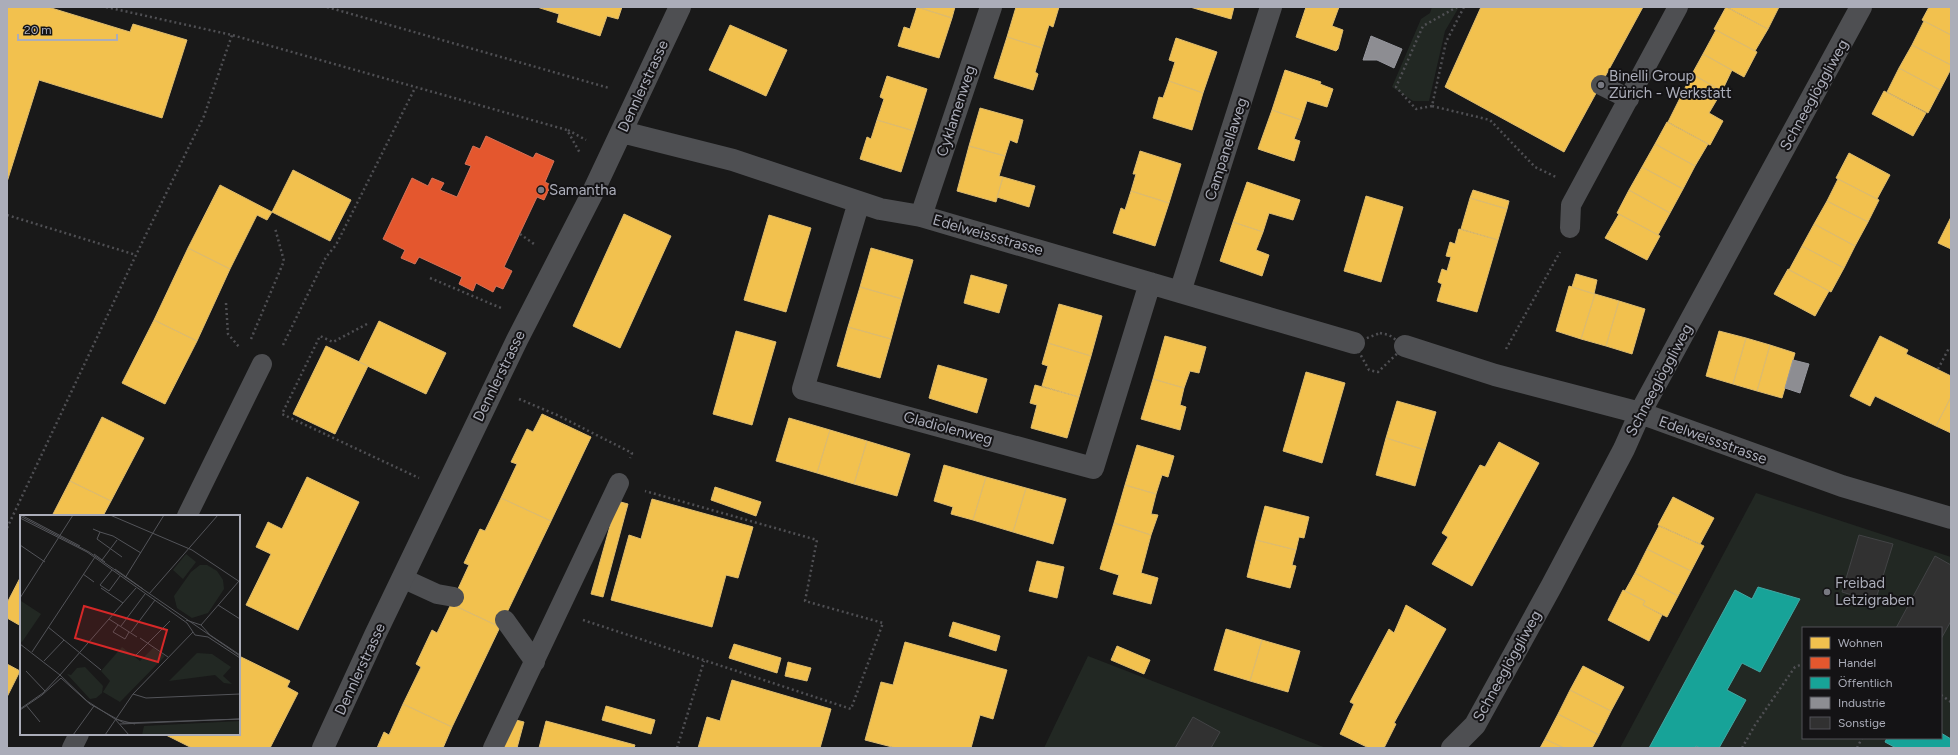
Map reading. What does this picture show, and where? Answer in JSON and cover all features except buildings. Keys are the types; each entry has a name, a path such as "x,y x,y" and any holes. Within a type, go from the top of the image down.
{"street":[{"name":"Dennlerstrasse","path":"323,748 402,578 517,340 592,194 680,7"},
{"name":"Cyklamenweg","path":"921,216 991,7"},
{"name":"Campanellaweg","path":"1180,292 1271,7"},
{"name":"Schneeglöggliweg","path":"1452,748 1475,725 1552,585 1624,449 1640,413 1861,7"},
{"name":"Edelweissstrasse","path":"622,132 733,160 880,209 921,216 1354,343"},
{"name":"Gladiolenweg","path":"859,202 803,389 1092,468 1150,283"},
{"name":"Edelweissstrasse","path":"1405,346 1495,375 1640,413 1842,486 1951,518"}],"lane":[{"path":"1570,228 1571,205 1678,7"},
{"path":"1601,84 1628,100"},
{"path":"187,515 262,364"},
{"path":"494,748 619,483"},
{"path":"402,578 437,594 454,597"},
{"path":"504,620 535,662"},
{"path":"72,748 78,735"}],"path":[{"path":"106,7 232,35 567,130 588,141"},
{"path":"327,7 613,89"},
{"path":"1457,7 1423,26 1396,86 1416,109 1432,106 1490,120 1536,167 1580,188"},
{"path":"1432,106 1446,42 1464,7"},
{"path":"7,528 136,255 204,116 232,35"},
{"path":"262,364 277,358 326,257 336,245 415,88"},
{"path":"567,130 581,155"},
{"path":"7,215 136,255"},
{"path":"248,345 284,261 275,228"},
{"path":"1495,375 1511,338 1558,256 1570,228"},
{"path":"520,234 538,246"},
{"path":"430,278 507,310"},
{"path":"226,303 227,321"},
{"path":"367,324 333,342 320,336 282,414 420,478"},
{"path":"1938,369 1949,348 1951,349"},
{"path":"515,397 557,415 632,453 619,483 817,540 805,601 883,623 851,709 558,611"},
{"path":"677,748 704,661"},
{"path":"1742,748 1755,725 1795,667 1802,664"},
{"path":"1942,696 1951,702"},
{"path":"1857,748 1862,739"}],"shaded area":[{"path":"1432,7 1459,7 1445,31 1429,101 1413,101 1392,87 1421,19 1430,13"},
{"name":"Freibad Letzigraben","path":"1756,493 1951,557 1951,748 1620,748"},
{"path":"1088,656 1326,748 1044,748"}],"place":[{"name":"Binelli Group Zürich - Werkstatt","path":"1601,85"},
{"name":"Samantha","path":"541,190"},
{"name":"Freibad Letzigraben","path":"1827,592"}]}
